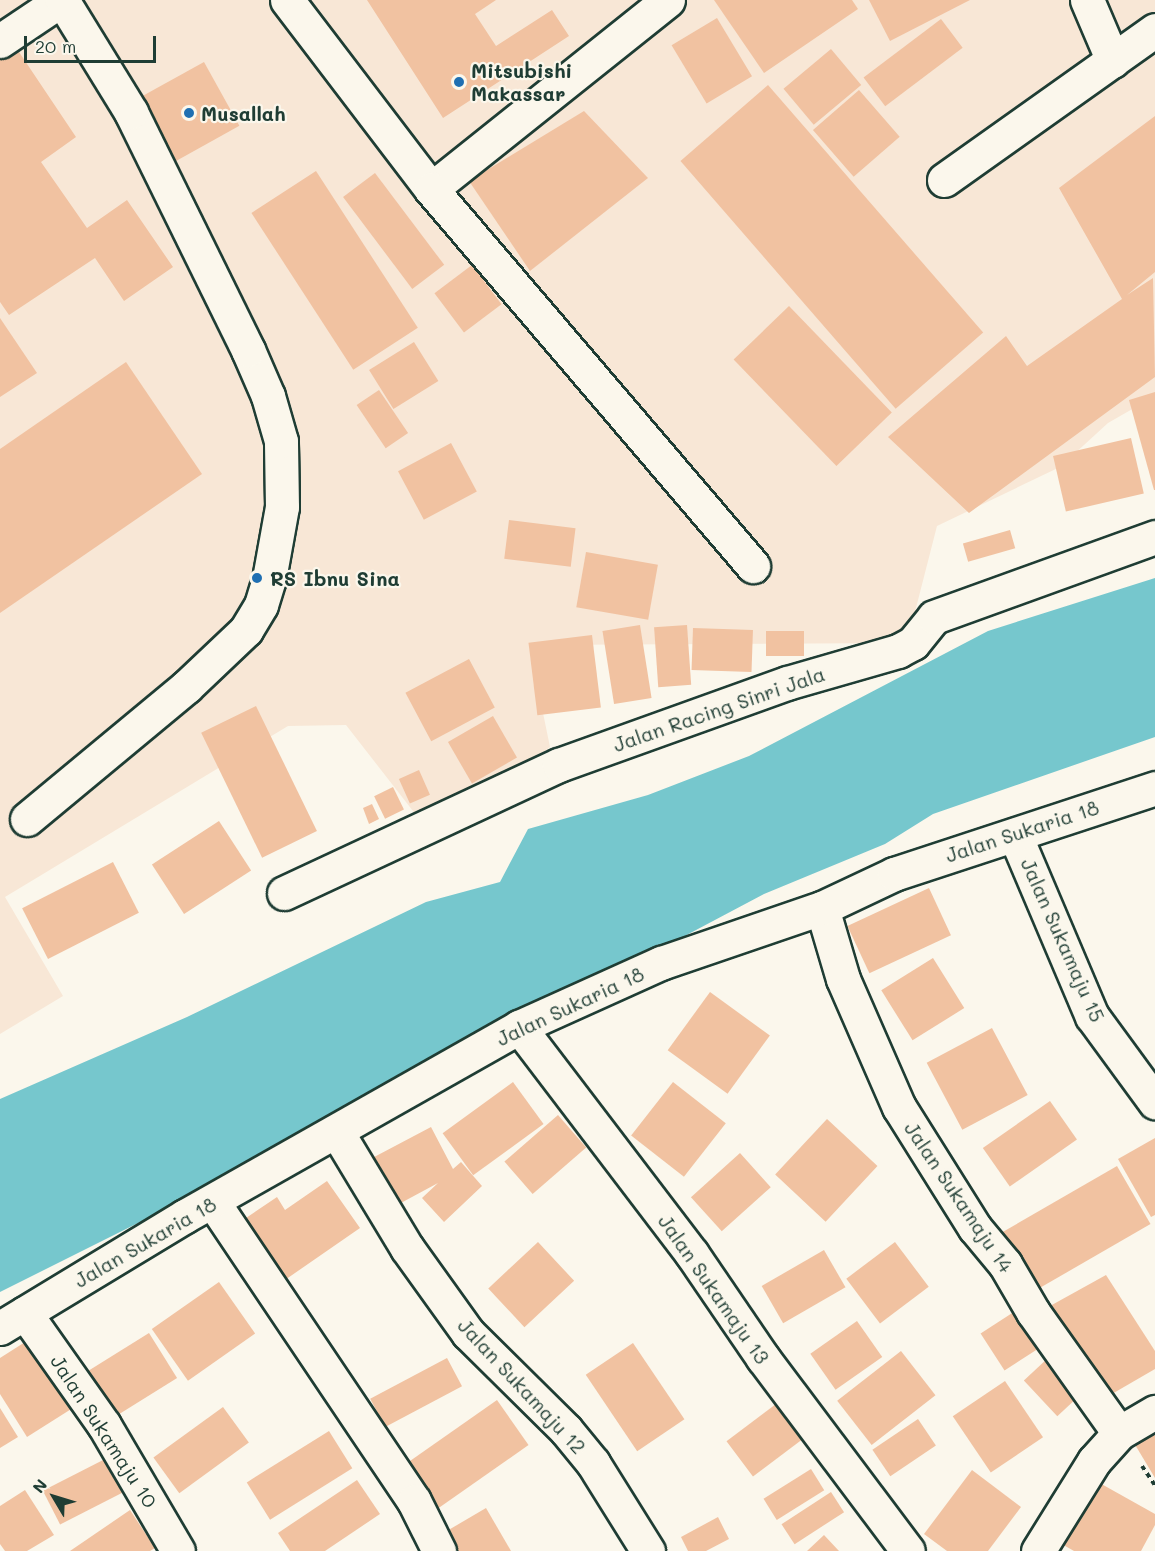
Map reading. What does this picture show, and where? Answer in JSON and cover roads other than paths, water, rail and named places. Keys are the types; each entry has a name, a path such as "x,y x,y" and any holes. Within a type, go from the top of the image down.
{"street":[{"path":"0,41 62,0 131,112 248,350 268,396 280,441 282,507 261,605 246,630 186,687 27,819"},
{"path":"287,0 431,189 753,566"},
{"path":"431,189 668,0"},
{"path":"1087,0 1113,61"},
{"path":"944,180 1155,30"},
{"name":"Jalan Racing Sinri Jala","path":"284,893 559,765 787,683 898,651 913,643 934,617 1155,537"},
{"name":"Jalan Sukaria 18","path":"13,1320 213,1202 519,1028 661,963 822,908 894,874 1155,788"},
{"name":"Jalan Sukamaju 15","path":"1016,834 1092,1016 1155,1102"},
{"name":"Jalan Sukamaju 14","path":"822,908 843,979 899,1107 975,1228 1005,1264 1033,1312 1119,1433"},
{"name":"Jalan Sukamaju 13","path":"519,1028 692,1254 763,1358 908,1551"},
{"name":"Jalan Sukamaju 12","path":"337,1132 407,1248 468,1333 566,1430 593,1463 648,1551"},
{"path":"213,1202 414,1501 439,1551"},
{"name":"Jalan Sukamaju 10","path":"13,1320 104,1425 178,1551"},
{"path":"1038,1551 1073,1491 1119,1433 1155,1412"}],"water":[{"path":"1155,578 1155,737 933,814 885,844 764,894 228,1178 0,1292 0,1099 187,1017 426,902 500,882 528,829 648,795 749,756 988,631"}],"place":[{"name":"Mitsubishi Makassar","path":"459,82"},
{"name":"Musallah","path":"189,113"},
{"name":"RS Ibnu Sina","path":"257,578"}]}
